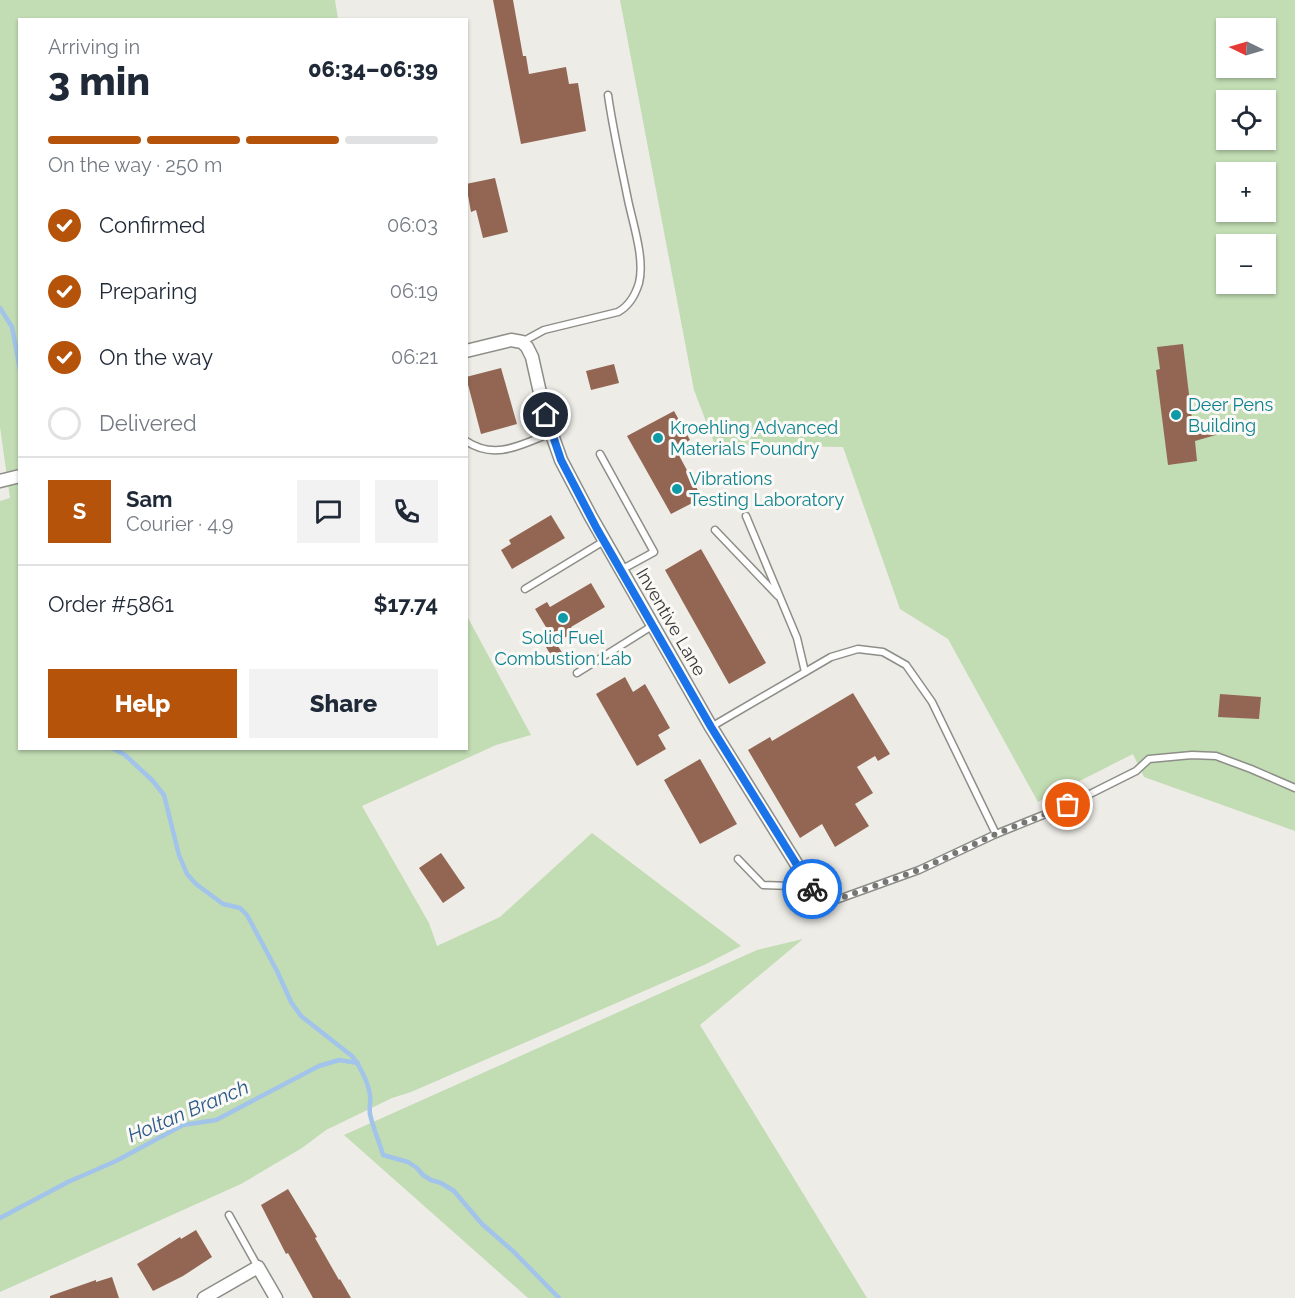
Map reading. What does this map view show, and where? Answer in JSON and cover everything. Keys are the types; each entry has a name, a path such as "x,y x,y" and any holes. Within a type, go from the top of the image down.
{"street":[{"path":"468,351 511,340 522,342"},
{"name":"Inventive Lane","path":"522,342 532,357 551,432 561,460 604,541 711,727 822,905"},
{"path":"0,481 18,476"},
{"path":"204,1298 258,1267 276,1298"}],"lane":[{"path":"522,342 544,330 626,308 639,282 640,266 636,238 608,95"},
{"path":"468,442 477,448 504,451 551,432"},
{"path":"600,454 654,552 621,570"},
{"path":"746,516 797,638 805,672"},
{"path":"715,530 780,598"},
{"path":"525,589 604,541"},
{"path":"576,673 652,626"},
{"path":"711,727 831,657 858,649 883,652 906,665 932,702 996,834"},
{"path":"822,905 919,870 996,834 1068,805 1136,771 1149,759 1192,755 1216,756 1295,788"},
{"path":"738,859 763,885 791,886 807,880"},
{"path":"230,1215 258,1267"}],"green space":[{"path":"0,0 335,0 338,18 18,18 18,750 468,750 468,618 531,735 496,745 362,806 429,923 437,946 500,917 592,833 741,946 704,965 411,1092 392,1098 326,1130 302,1148 241,1184 0,1292 0,501 10,498 0,427"},
{"path":"620,0 1295,0 1295,831 1144,777 1133,754 1038,802 948,639 900,609 843,447 715,445 694,390"},
{"path":"803,939 700,1025 867,1298 528,1298 344,1135 757,950"}],"building":[{"path":"493,0 513,0 523,56 526,56 529,74 566,67 569,84 578,83 586,131 521,144"},
{"path":"495,178 508,232 483,238 476,210 471,212 468,184"},
{"name":"Deer Pens Building","path":"1183,344 1193,428 1226,432 1195,441 1197,461 1168,465 1156,370 1160,369 1157,347"},
{"path":"614,364 619,383 591,390 586,371"},
{"path":"501,368 517,424 481,434 468,376"},
{"path":"674,411 690,440 675,448 702,498 671,514 627,436"},
{"path":"551,515 565,538 512,569 501,550 511,544 509,540"},
{"path":"701,549 766,663 729,684 665,570"},
{"name":"Solid Fuel Combustion Lab","path":"591,583 605,607 571,627 574,632 556,643 563,654 553,659 546,647 555,642 535,609 547,602 550,607"},
{"path":"625,677 633,692 645,684 670,728 658,735 666,749 637,766 596,694"},
{"path":"853,693 890,754 878,761 875,756 857,767 873,793 855,804 869,826 835,847 822,824 800,838 748,750 770,737 772,741"},
{"path":"1220,694 1261,697 1259,719 1218,717"},
{"path":"700,759 737,824 700,844 664,780"},
{"path":"441,853 465,888 443,903 419,868"},
{"path":"288,1189 351,1298 313,1298 288,1253 286,1254 261,1205"},
{"path":"196,1230 212,1257 183,1276 153,1291 137,1264 180,1237 181,1239"},
{"path":"112,1277 119,1298 50,1298 50,1296 96,1280 96,1282"}],"waterway":[{"path":"0,308 12,327 18,359"},
{"path":"116,750 125,755 152,780 164,795 179,855 187,874 196,884 223,904 240,908 247,915 291,1002 301,1016 355,1060 367,1085 370,1114 383,1155 408,1162 423,1175 454,1191 482,1224 514,1252 559,1298"},
{"name":"Holtan Branch","path":"0,1218 183,1125 216,1120 319,1066 339,1060 358,1063"}],"way so far":[{"path":"812,889 822,905 919,870 996,834 1068,805"}],"place":[{"name":"Deer Pens Building","path":"1176,415"},
{"name":"Kroehling Advanced Materials Foundry","path":"658,438"},
{"name":"Vibrations Testing Laboratory","path":"677,489"},
{"name":"Solid Fuel Combustion Lab","path":"563,618"}],"route":[{"path":"546,415 561,460 597,529 711,727 812,889"}]}
